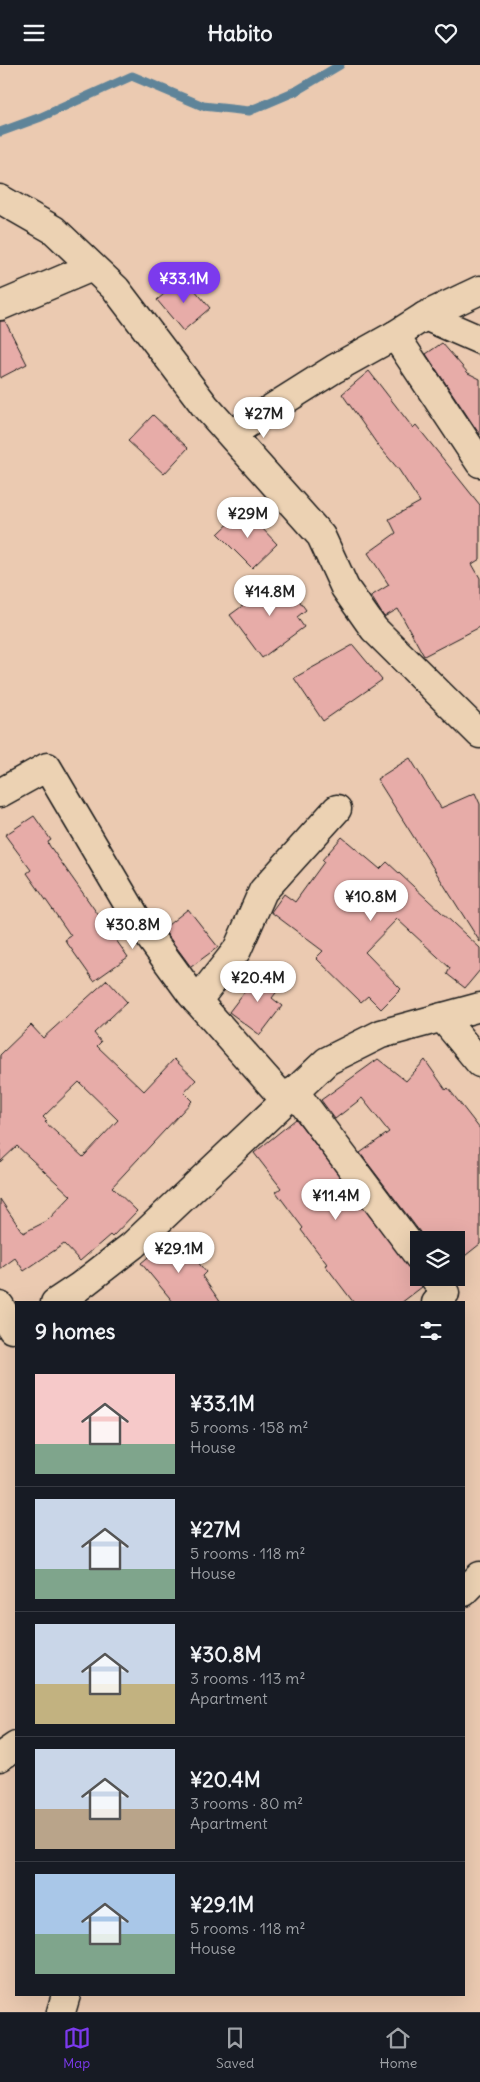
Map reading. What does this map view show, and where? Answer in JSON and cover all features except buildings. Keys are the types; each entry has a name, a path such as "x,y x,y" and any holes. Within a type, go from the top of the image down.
{"street":[{"path":"0,199 54,230 116,289 205,406 321,536 345,589 374,629 480,734"},
{"path":"0,306 92,267"},
{"path":"231,434 334,369 425,316 480,290"},
{"path":"425,316 480,340"},
{"path":"395,335 480,463"},
{"path":"0,793 47,767 138,921 197,1001 289,1096 410,1246"},
{"path":"197,1001 237,950 263,891 337,809"},
{"path":"58,1301 133,1245 328,1061 382,1034 480,1007"},
{"path":"442,1017 480,1063"},
{"path":"438,1301 445,1293 440,1286"},
{"path":"465,1591 480,1576"},
{"path":"0,1757 15,1747"},
{"path":"61,2012 66,1996"}],"waterway":[{"path":"0,132 41,117 132,76 203,106 249,111 296,91 340,65"}]}
